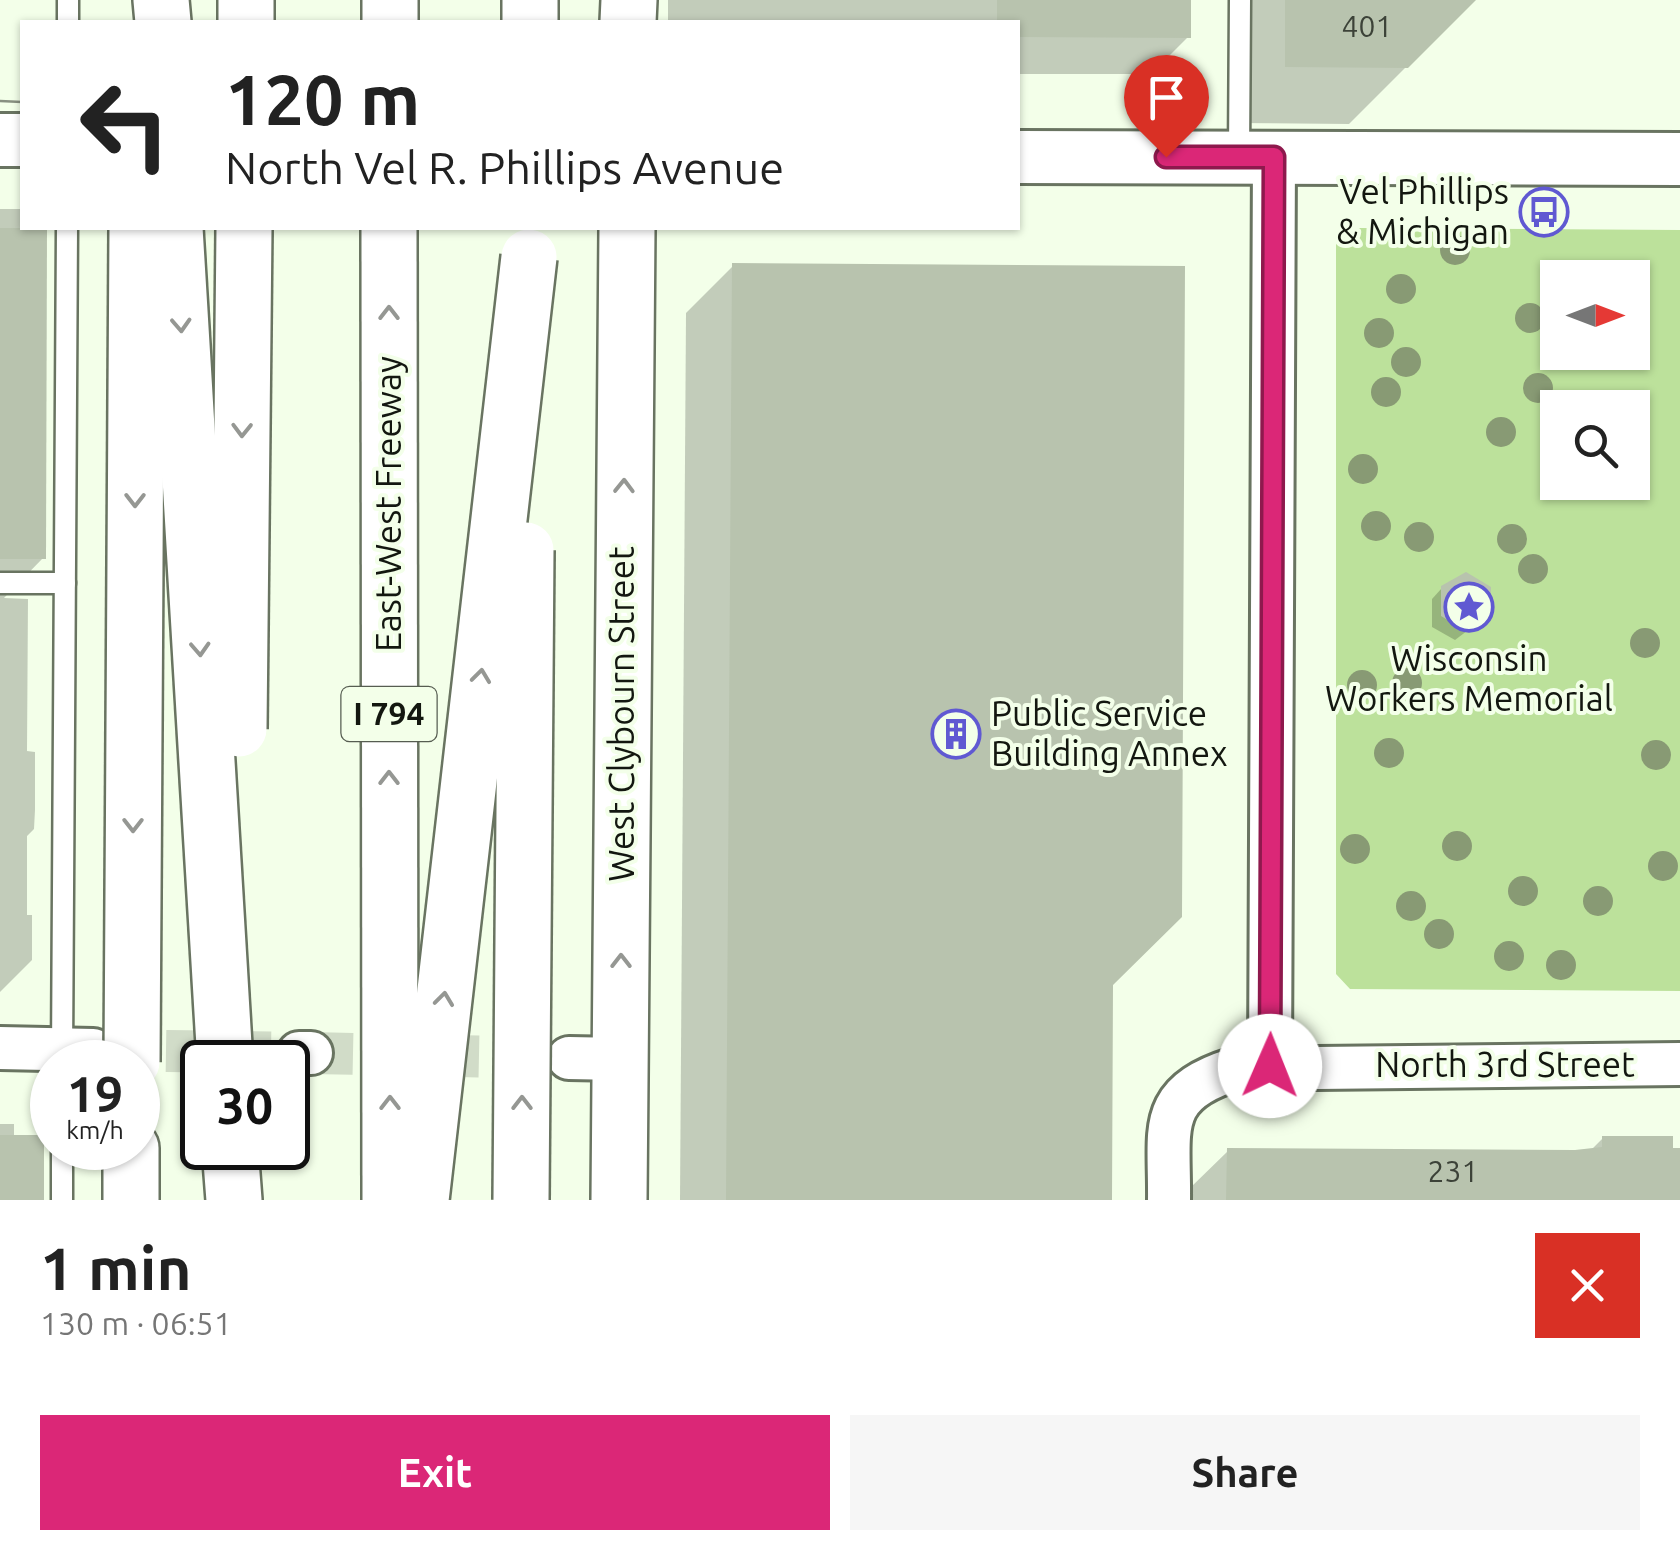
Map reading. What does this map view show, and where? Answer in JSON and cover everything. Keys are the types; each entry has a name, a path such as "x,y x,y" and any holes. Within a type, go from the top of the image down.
{"main road":[{"path":"88,1040 137,230"},
{"path":"175,230 224,1040"},
{"path":"235,1040 244,230"},
{"name":"East-West Freeway","path":"390,230 390,1200"},
{"name":"West Clybourn Street","path":"619,1200 595,1058 627,230"},
{"path":"421,1200 529,242"},
{"path":"521,1200 529,242"},
{"path":"131,1170 131,1200"},
{"path":"233,1170 234,1200"}],"street":[{"path":"1020,157 1680,159"},
{"path":"1256,157 1270,1066"},
{"path":"0,1048 30,1051"},
{"name":"North 3rd Street","path":"1169,1200 1170,1116 1184,1092 1235,1068 1680,1064"}],"lane":[{"path":"1240,0 1256,157"},
{"path":"66,230 65,583 86,1040"},
{"path":"0,583 65,583"},
{"path":"62,1170 62,1200"}],"green space":[{"path":"1360,228 1680,230 1680,991 1350,989 1336,974 1336,241"}],"building":[{"path":"997,0 1191,0 1191,38 1020,37 1020,20 997,20"},
{"path":"1285,0 1476,0 1408,68 1285,67"},
{"path":"0,228 47,230 46,559 0,559"},
{"name":"Public Service Building Annex","path":"732,263 1185,266 1182,917 1113,985 1112,1200 726,1200"},
{"path":"1466,572 1491,587 1491,616 1466,631 1441,616 1441,586"},
{"path":"0,1135 30,1135 30,1170 44,1170 44,1200 0,1200"},
{"path":"1602,1136 1673,1136 1673,1148 1680,1148 1680,1200 1226,1200 1227,1148 1575,1150 1602,1147"}],"tunnel":[{"path":"160,1051 180,1051"},
{"path":"311,1053 551,1058"}],"tram line":[{"path":"0,101 20,102"}],"place":[{"name":"Vel Phillips & Michigan","path":"1544,212"},
{"name":"Wisconsin Workers Memorial","path":"1469,607"},
{"name":"Public Service Building Annex","path":"956,734"}],"route":[{"path":"1166,157 1274,157 1270,1066"}]}
